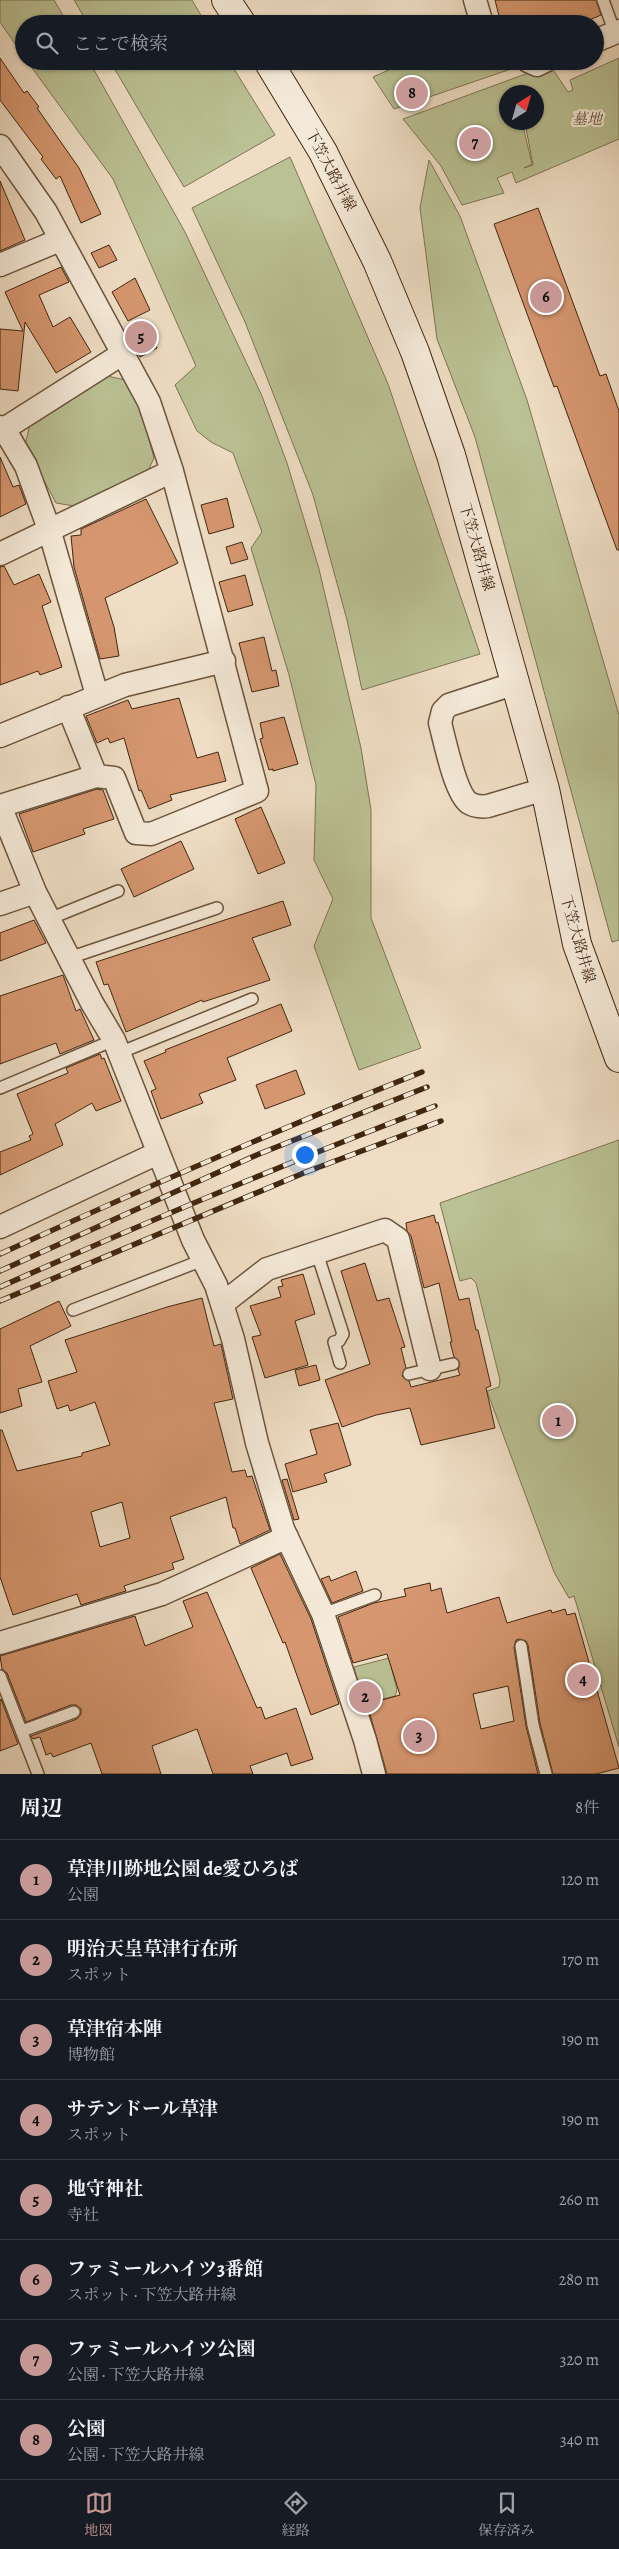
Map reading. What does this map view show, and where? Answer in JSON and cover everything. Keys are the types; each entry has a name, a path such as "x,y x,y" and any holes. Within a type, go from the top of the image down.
{"main road":[{"path":"226,0 236,15"},
{"name":"下笠大路井線","path":"273,70 323,152 354,211 409,336 451,455 545,789 578,944 592,990 619,1058"}],"street":[{"path":"475,0 479,15"},
{"path":"0,146 9,174 46,212 60,240 132,362 149,402 172,472 200,580 224,661 257,791 151,834 136,833 114,778 96,776 0,806 35,892 116,1046 144,1112 158,1153 203,1260 216,1285 233,1340 257,1443 287,1537 324,1614 365,1740 374,1774"},
{"path":"0,265 60,240"},
{"path":"97,694 49,529 26,466 2,428 132,362"},
{"path":"0,554 172,472"},
{"path":"0,736 97,694 125,685 224,661"},
{"path":"516,683 449,705 443,711 440,723 461,793 468,803 480,808 545,789"},
{"path":"68,707 96,776"},
{"path":"0,904 35,892"},
{"path":"0,1226 158,1153"},
{"path":"222,1304 267,1270 385,1230 398,1239 420,1371"},
{"path":"0,1643 162,1594 287,1537"}],"lane":[{"path":"603,0 610,35"},
{"path":"49,919 118,891"},
{"path":"70,958 217,908"},
{"path":"0,1088 252,999"},
{"path":"317,1253 343,1334 339,1341 334,1342 340,1363"},
{"path":"73,1310 203,1260"},
{"path":"420,1371 453,1364"},
{"path":"324,1614 375,1595"},
{"path":"522,1646 533,1726 546,1774"},
{"path":"0,1676 38,1774"},
{"path":"22,1731 74,1712"}],"green space":[{"path":"0,0 54,0 63,15 15,15 15,44 0,22"},
{"path":"74,0 192,0 201,15 83,15"},
{"name":"墓地","path":"619,58 619,139 516,183 512,172 497,178 504,193 462,205 441,166 403,119 536,70 553,70 568,92 573,90 570,80 592,70 604,70 604,65"},
{"path":"34,70 94,70 185,232 262,396 287,463 319,569 361,748 371,810 371,918 421,1048 359,1070 314,946 333,899 314,860 316,785 289,675 251,548 262,532 233,453 211,442 197,431 175,385 196,366 113,179"},
{"path":"115,70 235,70 275,135 184,187"},
{"path":"389,70 508,70 394,109 373,77"},
{"path":"290,157 388,384 480,654 362,690 347,620 313,495 245,322 192,208"},
{"path":"429,160 460,216 527,400 619,715 619,940 612,942 475,437 437,339 420,208"},
{"path":"107,376 126,380 139,403 154,458 147,473 74,506 56,503 25,445 30,424"},
{"path":"619,1140 619,1747 574,1596 569,1598 554,1572 487,1391 499,1387 500,1380 476,1283 471,1278 460,1281 440,1203"},
{"path":"389,1658 397,1690 395,1696 364,1704 354,1667"}],"building":[{"path":"495,0 596,0 601,15 499,15"},
{"path":"0,58 24,93 27,91 39,107 37,108 79,168 101,214 81,223 60,176 56,179 41,159 43,157 0,100"},
{"path":"0,181 25,240 0,251"},
{"path":"538,208 600,376 606,374 619,411 619,550 617,550 557,386 554,387 494,224"},
{"path":"109,245 117,260 99,268 91,253"},
{"path":"61,267 69,282 39,295 53,327 70,317 91,352 56,373 25,322 18,391 0,389 0,329 23,331 5,292"},
{"path":"135,278 150,310 128,321 112,292"},
{"path":"141,321 157,348 140,357 125,330"},
{"path":"0,457 13,487 19,485 26,504 0,517"},
{"path":"227,498 234,527 209,534 201,505"},
{"path":"146,499 178,563 105,598 114,627 119,656 100,659 74,567 71,536 81,535 81,529"},
{"path":"242,542 248,559 231,564 226,547"},
{"path":"4,566 14,585 39,574 51,602 42,606 62,667 40,675 38,671 0,685 0,567"},
{"path":"245,575 253,605 228,612 219,582"},
{"path":"264,637 272,671 276,670 279,686 252,692 239,643"},
{"path":"179,698 197,758 218,752 226,781 170,795 172,800 149,809 141,790 139,791 124,738 110,743 108,738 97,743 86,716 128,700 132,709"},
{"path":"284,717 298,764 273,771 273,769 269,770 260,739 263,738 260,723"},
{"path":"97,789 103,790 114,819 83,829 85,834 33,852 19,814"},
{"path":"261,807 285,863 258,874 235,819"},
{"path":"181,841 194,869 134,897 121,869"},
{"path":"283,901 291,925 252,938 270,980 203,1002 202,1000 126,1032 108,984 104,985 96,962"},
{"path":"34,920 46,943 0,961 0,933"},
{"path":"63,975 76,1011 80,1009 94,1040 60,1054 56,1043 0,1064 0,996"},
{"path":"281,1004 292,1031 227,1058 236,1080 199,1094 203,1103 161,1119 151,1091 156,1089 144,1061 166,1052 165,1050"},
{"path":"100,1054 102,1059 104,1058 121,1101 96,1111 92,1103 55,1124 63,1145 0,1175 0,1152 31,1140 29,1136 33,1134 17,1094 68,1073 66,1068"},
{"path":"296,1070 305,1094 265,1109 256,1085"},
{"path":"434,1215 436,1223 438,1222 459,1300 469,1298 491,1386 486,1388 495,1428 421,1445 410,1408 376,1415 342,1427 325,1380 370,1364 341,1271 365,1263 377,1301 389,1298 405,1347 401,1348 406,1368 402,1376 409,1381 411,1387 460,1375 458,1370 460,1363 454,1357 450,1342 452,1342 439,1283 424,1288 411,1236 407,1231 406,1223"},
{"path":"303,1274 315,1314 295,1321 308,1365 265,1378 252,1337 261,1335 250,1306 281,1297 278,1287 283,1286 281,1280"},
{"path":"202,1298 214,1346 221,1344 233,1399 214,1403 232,1472 245,1470 247,1477 252,1476 270,1530 240,1544 235,1528 233,1528 226,1497 170,1517 184,1559 172,1563 174,1569 124,1586 126,1591 81,1605 77,1594 13,1615 0,1577 0,1430 2,1430 17,1471 82,1456 82,1453 110,1445 95,1402 70,1411 68,1405 57,1409 48,1381 77,1372 65,1340 167,1307","holes":["122,1502 130,1538 100,1547 91,1512"]},
{"path":"59,1301 71,1326 30,1346 42,1382 18,1389 22,1406 0,1413 0,1329"},
{"path":"316,1365 320,1380 299,1386 295,1370"},
{"path":"338,1423 351,1465 324,1474 327,1482 293,1492 285,1464 317,1454 310,1430"},
{"path":"287,1479 299,1519 294,1520 282,1480"},
{"path":"280,1554 311,1619 339,1704 311,1715 285,1642 283,1643 251,1568"},
{"path":"356,1571 363,1591 332,1603 321,1579 329,1576 331,1581"},
{"path":"430,1583 431,1591 441,1588 447,1613 499,1597 507,1623 551,1610 552,1613 565,1609 567,1615 575,1613 619,1768 596,1774 553,1774 540,1723 528,1645 526,1641 520,1639 516,1640 514,1647 526,1726 538,1774 387,1774 367,1704 400,1695 387,1654 353,1663 338,1617 374,1603 406,1596 404,1589","holes":["508,1686 514,1721 481,1729 473,1694"]},
{"path":"207,1592 257,1708 261,1707 265,1719 296,1708 313,1759 291,1766 287,1753 250,1766 253,1774 213,1774 197,1729 152,1746 161,1774 102,1774 91,1743 53,1757 51,1753 46,1755 40,1737 33,1739 31,1736 77,1719 81,1714 81,1709 76,1705 71,1705 26,1722 7,1673 2,1669 0,1656 135,1616 145,1646 193,1627 183,1601"},
{"path":"0,1700 18,1744 0,1751"}],"railway":[{"path":"0,1254 210,1160 422,1072"},
{"path":"0,1271 259,1154 427,1087"},
{"path":"0,1287 216,1194 435,1106"},
{"path":"0,1301 306,1172 441,1121"}],"place":[{"name":"公園","path":"412,93"},
{"name":"ファミールハイツ公園","path":"475,143"},
{"name":"ファミールハイツ3番館","path":"546,297"},
{"name":"地守神社","path":"141,337"},
{"name":"草津川跡地公園 de愛ひろば","path":"558,1421"},
{"name":"サテンドール草津","path":"583,1680"},
{"name":"明治天皇草津行在所","path":"365,1697"},
{"name":"草津宿本陣","path":"419,1736"}]}
